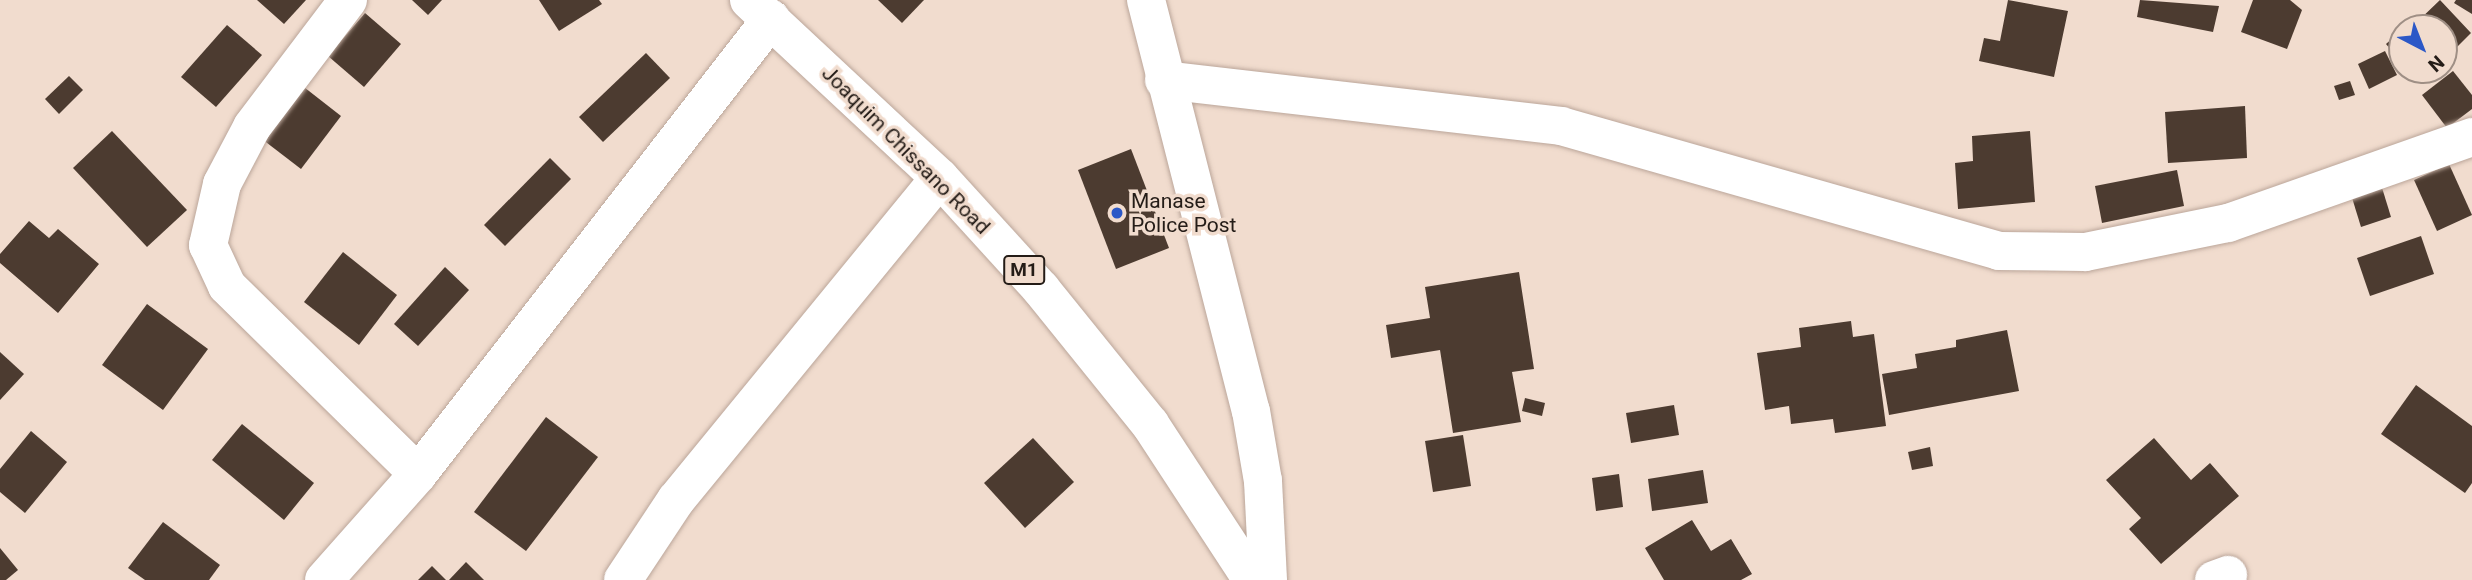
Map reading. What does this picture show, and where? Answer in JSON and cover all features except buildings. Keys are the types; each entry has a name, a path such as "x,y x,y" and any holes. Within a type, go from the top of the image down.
{"main road":[{"path":"348,0 251,127 222,184 208,244 227,286 418,474"},
{"path":"1146,0 1164,80 1251,411 1263,481 1268,580"},
{"path":"324,580 418,474 760,9"},
{"name":"Joaquim Chissano Road","path":"760,9 940,178 1150,424 1252,580"},
{"path":"1164,80 1561,126 1998,251 2085,252 2228,223 2472,137"},
{"path":"623,580 676,500 940,178"}],"place":[{"name":"Manase Police Post","path":"1117,213"}]}
